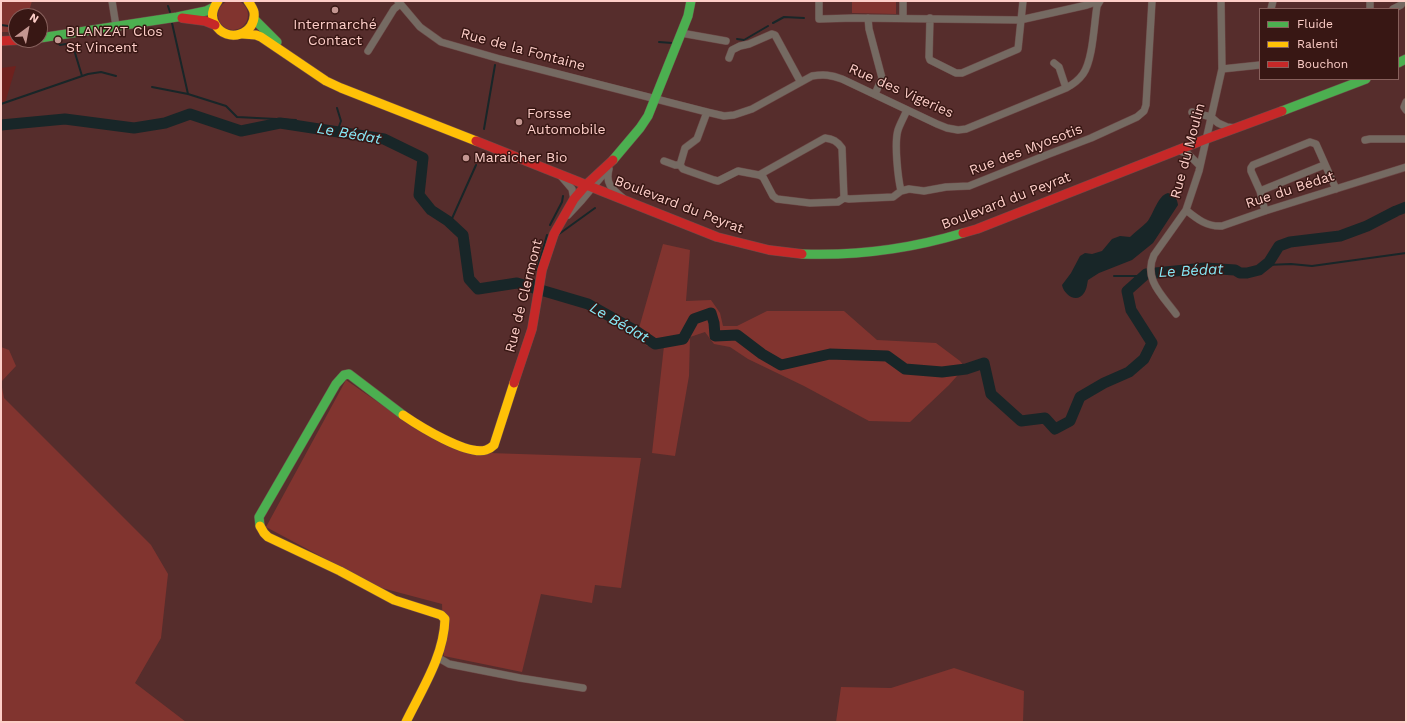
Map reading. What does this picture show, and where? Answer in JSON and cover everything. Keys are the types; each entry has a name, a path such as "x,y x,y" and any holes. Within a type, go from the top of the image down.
{"main road":[{"name":"Boulevard du Peyrat","path":"248,1 252,7 253,15 259,25 278,43 329,76 376,102"},
{"path":"243,34 250,27 257,1"},
{"path":"589,186 612,163 648,116 688,16 691,1"},
{"path":"48,37 177,17 206,11 216,3"},
{"path":"215,25 212,13 216,3"},
{"name":"Boulevard du Peyrat","path":"177,17 205,21 215,25 221,32 229,36 243,34 256,35 326,81 341,88 717,237 749,246 778,251 813,254 873,253 942,241 977,229 1206,139 1363,80"},
{"name":"Rue de Clermont","path":"437,657 443,641 446,625 445,619 441,615 394,600 340,571 268,537 262,532 259,517 336,384 344,375 348,374 385,403 416,425 432,434 478,451 488,450 494,445 532,329 545,259 554,234 574,199 589,186"},
{"path":"406,722 437,657"}],"street":[{"path":"112,1 116,26"},
{"path":"819,1 819,19 930,18 1020,20 1073,9 1100,1"},
{"path":"903,1 903,18"},
{"path":"930,18 929,57 934,63 956,73 962,72 1018,49 1022,1"},
{"name":"Rue des Vigeries","path":"656,99 724,116 734,115 752,109 812,76 823,74 832,75 947,128 958,130 966,129 1066,88 1080,78 1087,67 1090,57 1097,6 1100,1"},
{"name":"Rue des Myosotis","path":"759,175 763,178 773,196 777,199 810,203 838,202 844,198 893,196 901,191 909,189 924,191 946,187 969,186 1091,138 1137,117 1144,111 1146,105 1152,1"},
{"name":"Rue du Moulin","path":"1176,314 1151,279 1150,263 1186,210 1200,166 1222,69 1221,1"},
{"path":"1395,8 1401,5 1404,1"},
{"path":"368,51 399,3"},
{"name":"Rue de la Fontaine","path":"399,3 420,27 441,42 500,59 656,99"},
{"path":"868,18 869,29 882,78 875,94"},
{"path":"681,33 726,41"},
{"path":"729,58 732,50 772,34 775,35 800,82"},
{"path":"1054,63 1059,67 1066,88"},
{"path":"1222,69 1259,65"},
{"path":"1406,102 1404,107 1406,110"},
{"path":"901,191 898,177 897,131 907,110"},
{"path":"680,165 685,148 697,140 706,112"},
{"path":"1192,112 1211,117 1218,123 1227,127 1238,128"},
{"path":"664,161 675,166 680,165 683,168 718,181 738,171 759,175 825,138 830,138 838,142 842,148 844,198"},
{"path":"1365,140 1370,138 1406,139"},
{"path":"1265,211 1260,191 1251,168 1253,165 1310,142 1316,144 1324,165 1336,189"},
{"path":"1178,150 1188,154 1200,166"},
{"path":"612,163 607,178 610,186 630,203"},
{"path":"1260,191 1324,165"},
{"name":"Rue du Bédat","path":"1186,210 1201,221 1215,226 1222,226 1406,167"},
{"path":"560,175 572,189 574,199"},
{"path":"561,222 589,186"},
{"path":"437,657 449,664 520,678 583,688"}],"shaded area":[{"path":"233,0 244,4 248,15 244,26 233,30 222,26 218,15 222,4"},
{"path":"1,1 32,1 30,8 8,8 8,32 1,32"},
{"path":"852,1 896,1 896,14 852,13"},
{"path":"16,66 5,103 1,104 1,68"},
{"path":"1168,193 1175,198 1178,205 1153,243 1132,260 1099,273 1088,280 1086,290 1078,298 1071,297 1065,292 1062,285 1071,273 1080,256 1085,253 1092,254 1102,251 1112,239 1120,236 1130,237 1147,222 1158,201"},
{"path":"663,244 690,250 686,301 711,300 720,313 723,326 737,326 767,311 844,311 877,340 936,343 960,361 965,367 949,385 910,422 869,421 804,386 748,359 730,347 714,344 705,332 690,337 689,376 675,456 652,453 664,346 647,346 637,335"},
{"path":"1,347 9,350 16,366 1,382"},
{"path":"346,380 405,421 489,453 641,458 621,588 595,585 592,603 541,594 522,672 444,656 442,604 378,587 266,527"},
{"path":"1,382 4,398 151,545 168,574 161,638 135,683 186,722 1,722"},
{"path":"954,668 1024,691 1023,722 836,722 841,687 891,688"}],"waterway":[{"path":"168,6 170,12"},
{"path":"773,23 784,17 804,18"},
{"path":"172,23 188,94"},
{"path":"1,25 8,26"},
{"path":"737,39 744,40 768,26"},
{"path":"55,41 60,45 72,43 82,76"},
{"path":"659,42 672,43"},
{"path":"484,129 495,65"},
{"path":"1,104 88,74 101,72 116,76"},
{"path":"152,87 188,94 226,106 237,117 296,120"},
{"path":"337,108 341,121 337,132"},
{"name":"Le Bédat","path":"1,125 65,119 134,128 165,123 190,114 241,131 280,123 384,139 423,158 419,195 431,210 448,221 463,235 469,279 478,289 517,283 588,304 636,331 655,344 683,339 694,319 711,313 714,323 715,336 737,335 762,354 781,365 830,354 887,356 905,369 942,372 966,369 984,363 991,394 1021,421 1045,418 1055,429 1070,421 1080,397 1104,383 1129,372 1144,359 1152,343 1131,310 1127,291 1146,274 1205,268 1235,270 1240,273 1259,270 1269,262 1279,246 1290,242 1340,236 1367,226 1406,207"},
{"path":"450,223 476,165"},
{"path":"550,225 562,202 563,196"},
{"path":"559,234 595,208"},
{"path":"537,270 547,235"},
{"path":"1266,265 1291,264 1312,266 1406,253"},
{"path":"1114,276 1144,276"},
{"name":"Le Bédat","path":"534,280 533,286 536,286"}],"traffic: fast":[{"path":"613,160 640,128 648,116 688,16 691,1"},
{"path":"48,37 177,17 206,11 214,7"},
{"path":"254,19 277,42"},
{"path":"1399,62 1406,59"},
{"path":"1282,111 1363,80"},
{"path":"802,254 843,254 883,250 943,239 963,233"},
{"path":"260,526 259,517 336,384 344,375 349,374 403,415"}],"traffic: slow":[{"path":"218,1 213,12 213,21 220,30 227,34 233,35 246,31 254,20 254,12 248,1"},
{"path":"243,34 261,37 326,81 341,88 476,141"},
{"path":"403,415 443,439 467,449 478,451 486,450 494,445 514,383"},
{"path":"260,526 268,537 340,571 394,600 441,615 445,619 441,646 431,672 406,722"}],"traffic: jam":[{"path":"182,18 205,21 215,25"},
{"path":"1,41 8,41"},
{"path":"963,233 977,229 1206,139 1282,111"},
{"path":"476,141 717,237 769,250 802,254"},
{"path":"514,383 532,329 542,270 554,234 574,199 586,185 613,160"}],"place":[{"name":"Intermarché Contact","path":"335,10"},
{"name":"BLANZAT Clos St Vincent","path":"58,40"},
{"name":"Forsse Automobile","path":"519,122"},
{"name":"Maraicher Bio","path":"466,158"}]}
